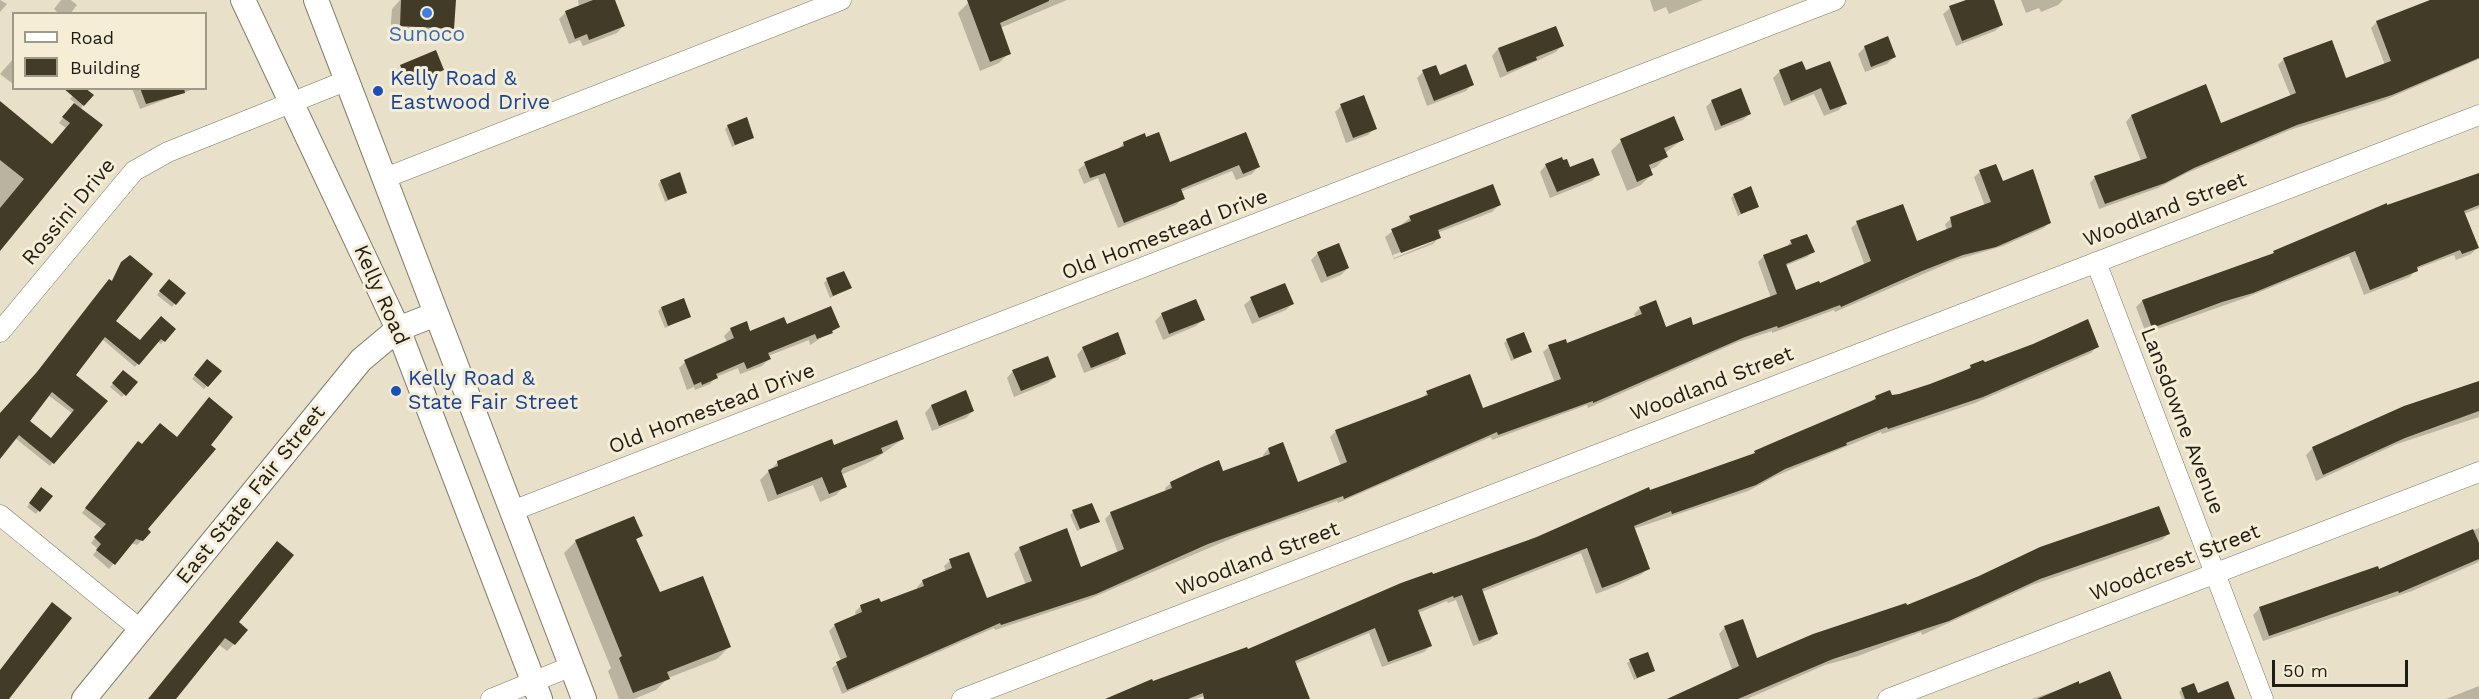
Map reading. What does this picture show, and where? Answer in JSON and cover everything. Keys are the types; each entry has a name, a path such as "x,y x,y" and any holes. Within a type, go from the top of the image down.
{"street":[{"name":"Kelly Road","path":"243,0 398,329 536,690"},
{"name":"Kelly Road","path":"316,0 584,699"},
{"path":"385,178 842,0"},
{"name":"Old Homestead Drive","path":"513,511 1834,0"},
{"name":"Rossini Drive","path":"0,332 134,171 159,156 290,101 348,80"},
{"name":"Woodland Street","path":"962,699 2479,116"},
{"name":"Lansdowne Avenue","path":"2096,262 2263,699"},
{"name":"East State Fair Street","path":"84,699 362,360 398,329 436,314"},
{"name":"Woodcrest Street","path":"1888,699 2479,472"},
{"path":"0,515 141,630"},
{"path":"490,699 536,690 572,666"}],"building":[{"path":"401,0 456,0 454,29 400,26"},
{"path":"593,0 615,0 625,26 589,40 587,34 575,39 565,11"},
{"path":"967,0 1049,1 1000,23 1011,54 990,62"},
{"path":"1966,0 1994,0 2003,25 1962,41 1949,6"},
{"path":"2430,0 2479,0 2479,58 2392,95 2297,125 2194,168 2165,183 2105,204 2094,176 2147,158 2131,115 2206,84 2221,123 2296,93 2283,58 2332,40 2346,78 2391,61 2376,21"},
{"path":"1556,26 1564,46 1507,72 1498,48"},
{"path":"1888,36 1896,57 1871,67 1864,46"},
{"path":"436,50 444,70 408,85 400,65"},
{"path":"1802,61 1806,70 1830,61 1847,104 1830,110 1821,88 1791,101 1779,70"},
{"path":"1466,64 1474,85 1434,101 1422,70 1436,65 1440,75"},
{"path":"1741,88 1751,114 1721,126 1711,100"},
{"path":"65,90 88,90 94,95 84,106"},
{"path":"141,90 184,90 185,93 146,104"},
{"path":"1364,95 1377,129 1353,138 1340,104"},
{"path":"0,101 52,144 70,123 62,117 74,103 103,125 0,251 0,208 24,179 0,160"},
{"path":"1674,116 1684,140 1664,148 1668,157 1649,165 1653,175 1637,182 1620,139"},
{"path":"747,117 754,138 735,145 727,125"},
{"path":"1159,132 1170,162 1246,132 1260,167 1243,174 1239,165 1181,189 1185,199 1124,223 1105,173 1090,178 1084,162 1124,146 1123,142 1145,133 1146,137"},
{"path":"1562,157 1563,160 1567,159 1570,167 1593,158 1600,175 1557,192 1545,164"},
{"path":"1996,164 2003,181 2033,169 2051,223 1996,247 1963,255 1922,271 1841,307 1840,305 1778,328 1777,326 1745,337 1593,403 1593,401 1498,435 1497,432 1344,499 1343,496 1208,544 1096,594 1001,625 1000,623 847,690 836,662 847,657 834,624 862,612 860,605 879,598 881,602 924,586 922,580 952,568 949,559 969,552 987,598 1032,581 1019,547 1067,528 1081,567 1124,549 1110,512 1172,488 1170,482 1200,468 1219,460 1223,471 1270,454 1268,448 1283,442 1298,482 1347,462 1335,430 1428,395 1426,391 1470,374 1483,408 1561,379 1548,345 1566,339 1567,343 1642,314 1639,307 1656,300 1666,327 1691,317 1693,325 1777,294 1763,255 1792,244 1790,240 1807,234 1815,252 1786,264 1796,290 1819,281 1820,283 1871,261 1856,221 1903,204 1917,241 1952,227 1950,217 1991,202 1979,170"},
{"path":"680,172 687,193 668,200 660,180"},
{"path":"2479,173 2479,205 2464,211 2479,248 2462,254 2460,250 2417,267 2418,271 2370,290 2355,251 2253,293 2152,328 2142,300 2274,253 2273,251 2387,203 2387,205"},
{"path":"1493,184 1501,205 1438,230 1441,238 1401,253 1391,229 1411,221 1409,216"},
{"path":"1751,186 1759,207 1741,214 1733,194"},
{"path":"1339,243 1349,268 1327,277 1317,252"},
{"path":"130,255 153,274 116,321 140,340 161,316 176,329 165,342 161,339 139,365 105,337 76,375 108,401 54,464 19,435 0,459 0,413 37,372 109,279 112,281 121,262","holes":["52,392 74,410 51,438 30,421"]},
{"path":"844,271 852,288 833,296 826,278"},
{"path":"169,279 186,293 176,305 159,291"},
{"path":"1285,283 1294,304 1259,318 1250,297"},
{"path":"684,298 691,317 668,326 661,307"},
{"path":"1196,299 1205,320 1169,334 1161,313"},
{"path":"831,306 840,327 832,331 833,333 817,339 815,334 768,353 771,359 747,369 744,362 716,374 718,378 702,385 701,382 694,385 684,360 734,338 730,328 747,321 750,331 784,317 787,324"},
{"path":"2088,319 2099,347 1983,397 1888,429 1887,427 1846,443 1847,445 1785,469 1756,485 1672,514 1671,511 1634,526 1650,569 1602,588 1587,548 1482,589 1498,634 1479,641 1462,595 1454,598 1453,596 1418,610 1432,646 1388,662 1375,628 1295,661 1310,699 1204,699 1203,693 1188,699 1105,699 1152,679 1153,681 1247,647 1248,649 1401,583 1537,537 1649,487 1650,490 1755,453 1754,451 1876,399 1875,396 1890,390 1892,395 1899,394 1930,384 1971,368 1970,365 1983,360 1985,362 2033,344"},
{"path":"1118,332 1126,354 1091,368 1082,347"},
{"path":"1524,332 1532,352 1514,359 1506,339"},
{"path":"1048,356 1056,377 1021,391 1012,370"},
{"path":"207,359 222,371 208,387 194,375"},
{"path":"123,370 138,382 126,396 112,383"},
{"path":"2479,381 2479,411 2405,438 2323,475 2312,447 2404,406"},
{"path":"966,390 974,411 939,426 931,405"},
{"path":"209,397 233,417 211,445 216,449 148,529 151,532 143,541 136,539 115,565 96,550 101,544 94,537 106,524 85,508 138,441 142,444 160,423 177,437"},
{"path":"897,420 904,439 881,448 883,453 843,468 841,471 847,487 829,494 822,477 777,495 768,470 778,466 777,461 832,439 834,445"},
{"path":"41,487 53,496 40,512 29,503"},
{"path":"1092,503 1100,522 1080,529 1072,510"},
{"path":"2159,506 2170,534 2040,579 1949,621 1833,659 1738,699 1667,699 1739,666 1724,626 1743,619 1757,658 1813,634 1906,603 1907,605 1979,576 2040,547"},
{"path":"634,516 643,536 636,539 660,592 703,576 731,647 667,672 670,679 633,693 619,658 622,656 575,540"},
{"path":"2473,529 2479,543 2479,559 2399,593 2398,591 2269,636 2259,607 2378,566 2379,569"},
{"path":"277,541 294,555 239,622 248,630 235,645 225,638 176,699 148,699"},
{"path":"52,602 72,618 9,699 0,699 0,670"},
{"path":"1648,652 1655,671 1637,678 1629,659"},
{"path":"2110,671 2122,699 2037,699 2079,681 2079,684"},
{"path":"2228,681 2235,699 2185,699 2181,688 2194,683 2198,693"}],"place":[{"name":"Sunoco","path":"427,13"},
{"name":"Kelly Road & Eastwood Drive","path":"378,91"},
{"name":"Kelly Road & State Fair Street","path":"396,391"}]}
